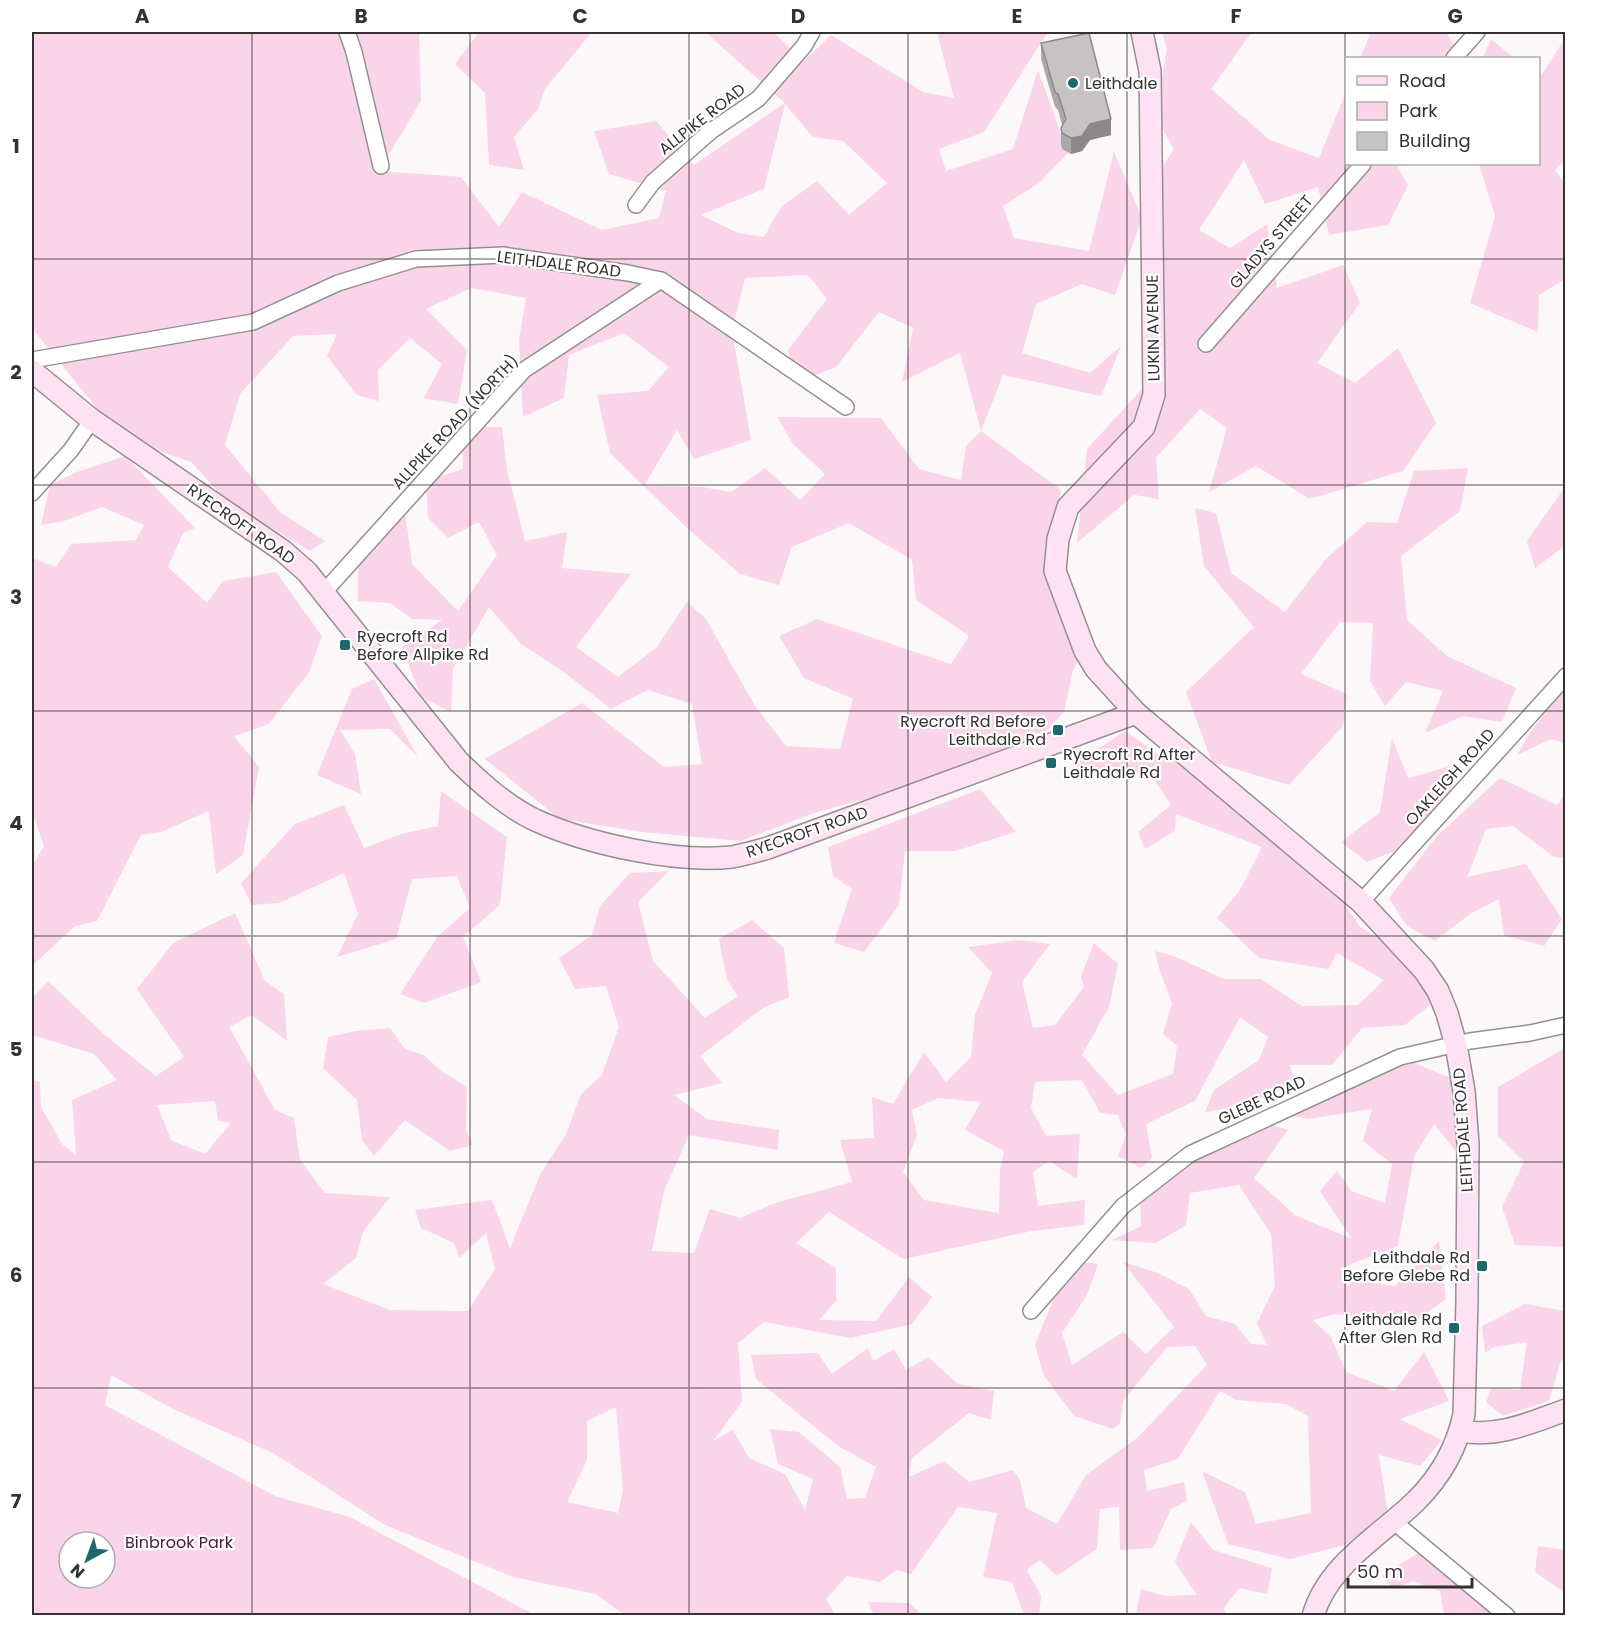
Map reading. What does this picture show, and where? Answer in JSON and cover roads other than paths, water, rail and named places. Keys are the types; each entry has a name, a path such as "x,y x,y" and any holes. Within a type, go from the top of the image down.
{"street":[{"path":"347,32 354,52 381,166"},
{"name":"ALLPIKE ROAD","path":"636,205 653,182 711,131 758,99 804,46 812,32"},
{"name":"LUKIN AVENUE","path":"1136,713 1096,669 1085,651 1055,571 1058,539 1068,507 1144,426 1154,395 1150,71 1142,32"},
{"path":"1455,57 1477,32"},
{"name":"GLADYS STREET","path":"1206,344 1361,165"},
{"name":"LEITHDALE ROAD","path":"32,360 253,322 338,283 416,259 503,255 661,280 846,407"},
{"name":"ALLPIKE ROAD (NORTH)","path":"324,592 524,370 661,280"},
{"name":"RYECROFT ROAD","path":"32,371 92,420 283,551 307,572 459,762 483,785 507,804 534,819 602,843 636,850 705,857 733,857 768,848 1136,713"},
{"path":"32,493 71,450 92,420"},
{"name":"OAKLEIGH ROAD","path":"1361,902 1566,676"},
{"name":"LEITHDALE ROAD","path":"1136,713 1361,902 1424,970 1438,991 1456,1045 1464,1091 1468,1144 1467,1301 1464,1414 1461,1431 1450,1457 1434,1481 1341,1568 1322,1594 1313,1616"},
{"name":"GLEBE ROAD","path":"1031,1311 1123,1206 1190,1154 1400,1057 1496,1037 1530,1034 1566,1025"},
{"path":"1461,1431 1489,1433 1509,1430 1566,1410"},
{"path":"1393,1521 1507,1616"}],"place":[{"name":"Leithdale","path":"1073,83"},
{"name":"Ryecroft Rd Before Allpike Rd","path":"345,645"},
{"name":"Ryecroft Rd Before Leithdale Rd","path":"1058,730"},
{"name":"Ryecroft Rd After Leithdale Rd","path":"1051,763"},
{"name":"Leithdale Rd Before Glebe Rd","path":"1482,1266"},
{"name":"Leithdale Rd After Glen Rd","path":"1454,1328"}],"park label":[{"name":"Binbrook Park","path":"179,1542"}]}
